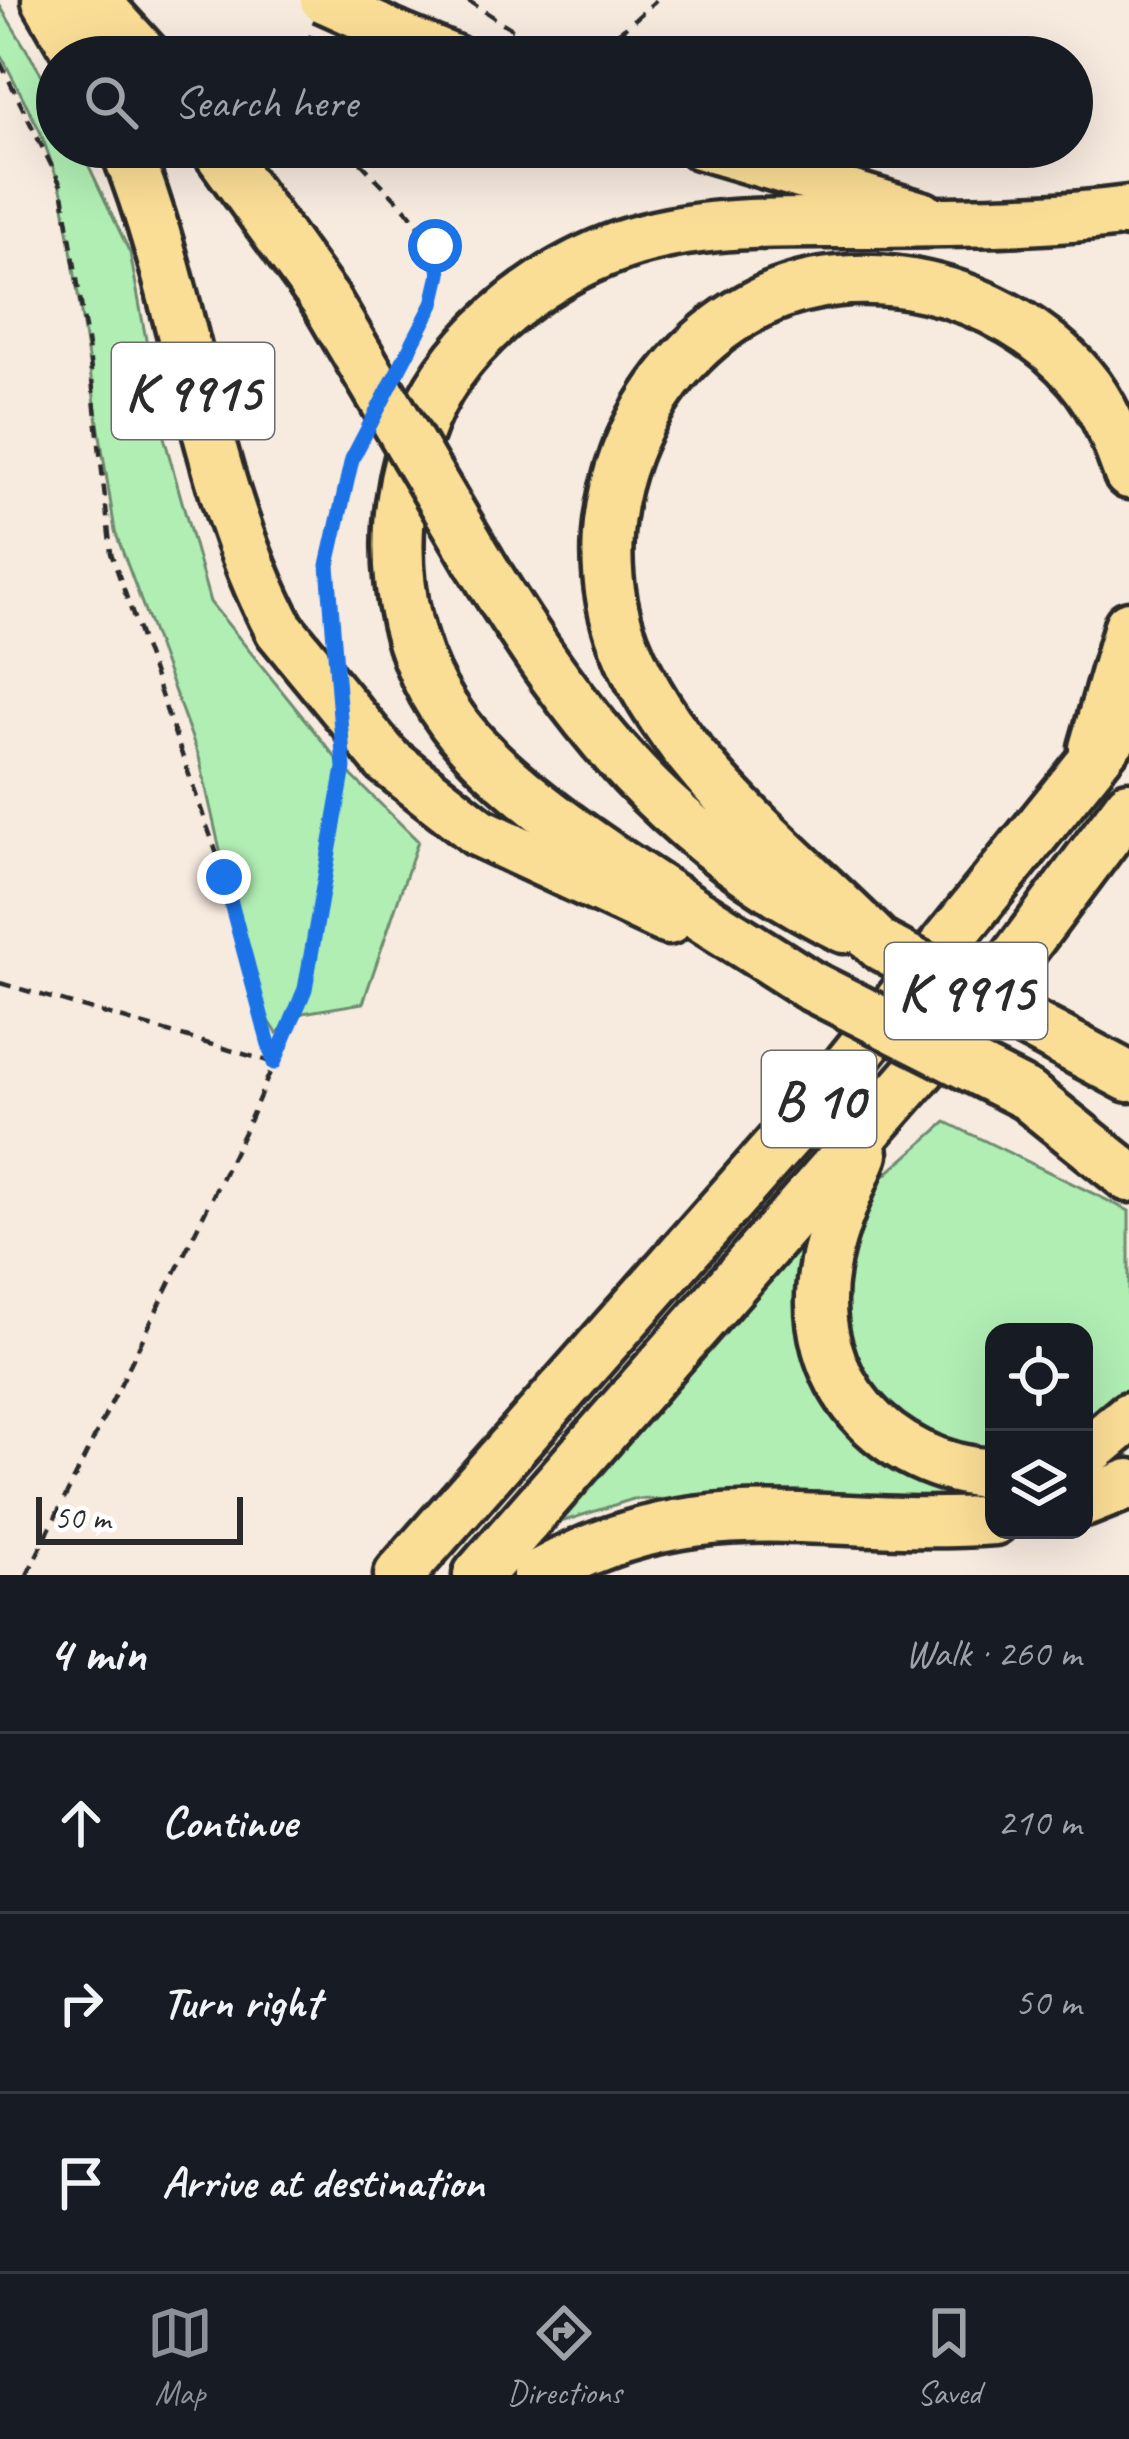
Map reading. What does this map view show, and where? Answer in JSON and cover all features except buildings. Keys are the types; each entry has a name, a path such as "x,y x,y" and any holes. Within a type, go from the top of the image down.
{"highway":[{"path":"47,0 68,36"},
{"path":"94,0 127,36"},
{"name":"K 9915","path":"134,168 153,215 227,511 280,630 365,753 514,851 809,985 1027,1095 1129,1138"},
{"name":"K 9915","path":"230,168 326,301 548,674 609,750 728,860 798,886 880,946 1129,1077"},
{"path":"809,985 502,775 453,722 424,674 403,606 398,550 408,462 424,413 464,353 562,271 625,244 697,228 955,222 1129,211"},
{"path":"798,886 689,752 653,701 623,643 610,589 610,516 616,479 637,427 668,377 703,341 751,307 796,290 898,283 948,291 1001,314 1046,342 1070,367 1112,427 1129,474"},
{"path":"1086,775 1129,626"},
{"name":"B 10","path":"399,1575 832,1085 1129,716"},
{"name":"B 10","path":"478,1575 1000,980 1129,806"},
{"path":"1027,1095 1129,1177"},
{"path":"876,1122 824,1266 824,1343 838,1382 894,1444 927,1461 985,1472"},
{"path":"1093,1447 1129,1417"},
{"path":"1093,1498 1129,1484"},
{"path":"536,1575 626,1535 693,1518 772,1514 931,1525 985,1521"}],"main road":[{"path":"322,0 403,36"},
{"path":"771,168 955,222"}],"path":[{"path":"467,0 525,36"},
{"path":"618,36 656,0"},
{"path":"0,62 36,135"},
{"path":"53,168 62,187 89,352 111,553 218,856 274,1063"},
{"path":"365,168 435,246 440,274 433,304 394,375"},
{"path":"335,656 328,565 352,459 373,417"},
{"path":"27,1575 274,1063 305,989 344,768 365,753"},
{"path":"0,983 274,1063"}],"green space":[{"path":"0,6 36,65 36,123 0,53"},
{"path":"53,168 90,168 130,253 164,437 210,602 344,768 418,841 363,1003 303,1013 277,1033 253,997 199,757 115,531 62,192"},
{"path":"946,1122 1129,1211 1129,1464 1093,1482 1093,1323 985,1323 985,1496 928,1502 633,1499 561,1522 794,1254"}],"route":[{"path":"224,877 274,1063 305,989 344,768 328,565 352,459 433,304 440,274 435,246"}]}
